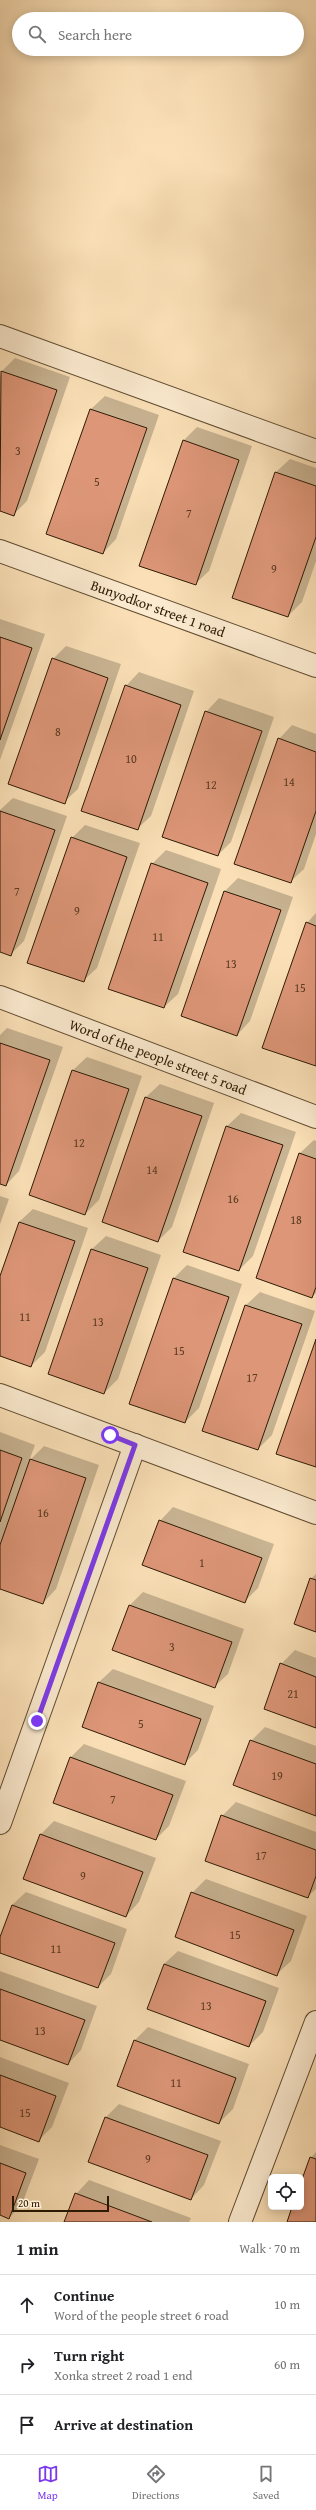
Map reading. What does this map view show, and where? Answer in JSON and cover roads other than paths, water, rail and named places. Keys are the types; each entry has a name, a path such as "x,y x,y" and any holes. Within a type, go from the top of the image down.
{"street":[{"path":"0,336 316,451"},
{"name":"Bunyodkor street 1 road","path":"0,551 316,666"},
{"name":"Word of the people street 5 road","path":"0,997 316,1116"},
{"path":"0,1395 316,1513"},
{"path":"0,1823 135,1445"},
{"path":"240,2222 316,2022"}]}
